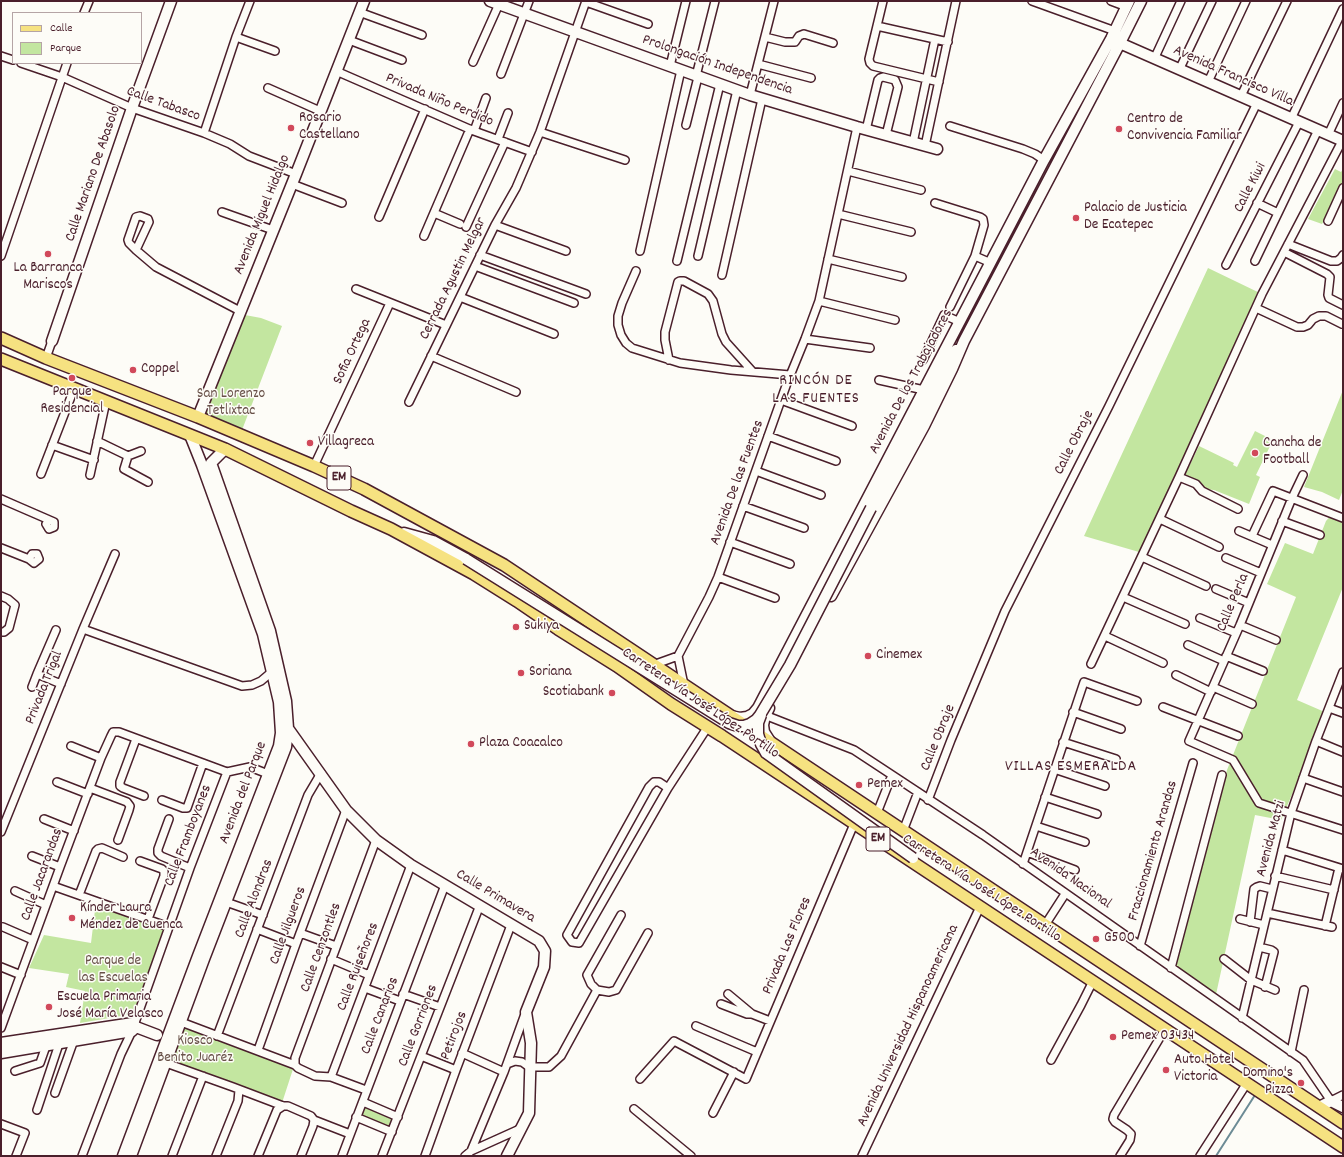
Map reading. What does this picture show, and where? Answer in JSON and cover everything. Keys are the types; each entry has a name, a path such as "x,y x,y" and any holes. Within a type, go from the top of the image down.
{"main road":[{"name":"Carretera Vía José López Portillo","path":"1,338 46,358 198,417 314,466 364,490 504,565 1343,1123"},
{"name":"Carretera Vía José López Portillo","path":"1,359 225,449 351,511 392,529 474,574 617,666 707,728 1343,1147"}],"street":[{"path":"84,12 89,1"},
{"name":"Calle Mariano De Abasolo","path":"46,358 132,108 171,1"},
{"path":"204,133 236,37 250,1"},
{"name":"Avenida Miguel Hidalgo","path":"198,417 364,1"},
{"path":"501,74 529,1"},
{"path":"670,66 686,1"},
{"path":"686,125 715,1"},
{"path":"750,95 774,1"},
{"path":"883,1 869,59 870,63 873,66 939,82"},
{"path":"925,146 956,1"},
{"path":"1032,1 1115,38"},
{"path":"1110,1 1128,4 1115,38"},
{"path":"1115,38 1141,1"},
{"path":"1156,55 1181,1"},
{"path":"1181,66 1212,1"},
{"path":"1208,82 1246,1"},
{"path":"1241,96 1287,1"},
{"path":"586,2 648,24"},
{"name":"Cerrada Agustin Melgar","path":"516,392 431,356 495,225 516,188 532,152 586,2"},
{"path":"473,62 495,3"},
{"name":"Prolongación Independencia","path":"495,3 762,99 862,129 937,149"},
{"name":"Calle Kiwi","path":"1226,265 1257,203 1295,120 1343,9"},
{"path":"359,12 422,35"},
{"path":"877,26 948,42"},
{"path":"765,36 785,42 795,42 799,36 804,34 833,43"},
{"path":"236,37 275,51"},
{"name":"Avenida Francisco Villa","path":"1115,38 1208,82 1343,141"},
{"name":"Avenida De los Trabajadores","path":"755,711 758,708 1044,160 1115,38"},
{"name":"Avenida De los Trabajadores","path":"765,716 924,426 964,341 1086,106 1115,38"},
{"path":"913,143 935,39"},
{"path":"348,40 402,60"},
{"path":"1147,50 1191,71"},
{"path":"1,56 12,60"},
{"name":"Calle Tabasco","path":"24,64 62,78 132,108 204,133 230,144 249,156 296,174"},
{"path":"1,256 67,64"},
{"path":"758,64 811,78"},
{"path":"640,251 681,70"},
{"name":"Privada Niño Perdido","path":"336,71 472,130 532,152"},
{"name":"Avenida De las Fuentes","path":"678,656 718,577 781,400 819,300 848,171 878,80 883,77 895,80 898,87 886,135"},
{"path":"677,261 720,84"},
{"path":"268,88 320,112"},
{"path":"698,256 737,90"},
{"path":"424,236 486,98"},
{"path":"722,275 762,99"},
{"name":"Calle Obraje","path":"928,800 951,740 1005,611 1112,399 1256,103"},
{"path":"1328,135 1343,103"},
{"path":"379,217 425,110"},
{"path":"434,213 463,225 501,140 508,113"},
{"path":"950,126 1023,148 1044,160"},
{"path":"1255,261 1318,130"},
{"path":"540,132 625,160"},
{"path":"1091,664 1160,519 1256,308 1343,141"},
{"path":"848,171 921,190"},
{"path":"292,184 342,203"},
{"path":"1328,221 1343,188"},
{"path":"935,203 984,219 975,256 950,307"},
{"path":"1257,203 1278,213"},
{"path":"222,212 273,230"},
{"path":"838,214 911,232"},
{"path":"495,225 566,251"},
{"path":"1288,244 1331,261 1337,261 1343,255"},
{"path":"136,250 156,268 240,311"},
{"path":"1284,252 1327,274 1330,277 1329,298 1343,305"},
{"path":"480,255 586,294"},
{"path":"975,256 991,263"},
{"path":"828,259 902,277"},
{"path":"475,266 574,302"},
{"path":"636,271 618,316 618,326 621,335 632,348 680,363 790,376"},
{"path":"669,360 665,332 678,282 684,281 708,294 713,301 722,334 726,342 753,372"},
{"path":"356,289 446,325"},
{"path":"460,297 554,334"},
{"path":"819,300 895,320"},
{"name":"Sofia Ortega","path":"314,466 390,303"},
{"path":"1256,308 1297,327 1303,327 1319,316 1326,316 1342,324"},
{"path":"923,360 944,315 960,322"},
{"path":"805,339 870,348"},
{"path":"392,529 433,541 466,559 729,723 738,726 750,724 760,715 790,664 945,364 964,341"},
{"path":"409,402 431,356"},
{"path":"879,380 924,390"},
{"path":"41,474 74,389"},
{"path":"781,400 852,426"},
{"path":"90,474 106,402"},
{"name":"Avenida del Parque","path":"177,1021 226,902 286,747 288,728 286,700 205,472 190,435"},
{"path":"768,436 836,461"},
{"path":"98,441 128,456 141,451"},
{"path":"52,445 94,460"},
{"name":"Avenida del Parque","path":"131,1156 177,1021 279,746 281,733 281,719 270,631 211,463 225,449"},
{"path":"128,456 124,470 148,482"},
{"path":"756,471 821,495"},
{"name":"Calle Perla","path":"1291,813 1259,803 1233,760 1189,741 1303,475"},
{"path":"1179,477 1196,484 1202,490 1238,509"},
{"path":"1252,536 1273,491 1343,518"},
{"path":"868,497 850,540 763,712 758,723 758,734 766,753 913,858 959,893"},
{"path":"1,499 49,520"},
{"path":"743,506 804,528"},
{"path":"1160,519 1219,546"},
{"path":"1282,521 1320,535"},
{"path":"1239,531 1272,546"},
{"path":"730,542 790,564"},
{"path":"1,548 29,559"},
{"name":"Privada Trigal","path":"1,832 115,554"},
{"path":"1142,557 1206,586"},
{"path":"1226,558 1261,573"},
{"path":"718,577 775,598"},
{"path":"1216,588 1249,603"},
{"path":"1,596 8,599 15,605 9,628 4,632 1,632"},
{"path":"1123,597 1185,624"},
{"path":"1200,618 1236,633"},
{"path":"1240,625 1276,640"},
{"path":"83,629 242,686 252,685 275,669"},
{"path":"32,687 56,630"},
{"path":"1105,636 1163,663"},
{"path":"1188,645 1263,671"},
{"path":"653,665 678,656 685,686"},
{"name":"Avenida Matzi","path":"1242,1018 1291,813 1316,741 1343,673"},
{"path":"37,674 61,684"},
{"path":"1176,675 1252,704"},
{"path":"1023,864 1084,682 1137,701"},
{"path":"1163,707 1238,736"},
{"path":"1329,708 1343,713"},
{"path":"726,714 740,718 747,717 755,711"},
{"name":"Avenida Nacional","path":"755,711 854,750 892,774 1303,1060 1331,1101 1343,1107"},
{"path":"1073,712 1121,729"},
{"path":"765,716 763,725 764,732 773,744"},
{"name":"Calle Primavera","path":"281,719 346,810 376,840 411,865 540,941 545,951 544,967 526,1012"},
{"path":"668,788 659,782 654,782 649,787 567,935 572,942 579,943 668,788 707,728"},
{"name":"Calle Jacarandas","path":"1,1028 60,867 111,736 113,732 119,732 136,738"},
{"path":"144,796 120,786 120,782 136,738 227,772 250,767 268,774"},
{"path":"1316,741 1343,752"},
{"path":"1063,742 1116,759"},
{"path":"71,746 102,758"},
{"path":"162,800 183,808 187,808 203,763"},
{"name":"Fraccionamiento Arandas","path":"1140,946 1193,763"},
{"path":"1054,769 1105,786"},
{"name":"Calle Framboyanes","path":"82,1156 121,1054 134,1027 190,868 227,772"},
{"name":"Calle Alondras","path":"217,1036 308,795 321,773"},
{"path":"877,813 892,774"},
{"path":"1171,968 1222,775"},
{"path":"1303,778 1343,792"},
{"path":"57,782 127,802 130,806 118,840"},
{"path":"903,831 918,792"},
{"path":"1046,797 1096,814"},
{"name":"Calle Jilgueros","path":"258,1050 346,810"},
{"path":"1291,813 1343,830"},
{"path":"44,819 74,831"},
{"path":"169,819 158,849 158,853 161,856 190,868"},
{"name":"Privada Las Flores","path":"734,1072 746,1079 854,824"},
{"path":"1036,826 1085,842"},
{"name":"Calle Cenzontles","path":"295,1065 295,1058 376,840"},
{"path":"79,895 98,849 102,848 123,856"},
{"path":"1267,912 1328,927 1334,890 1341,868 1282,850"},
{"path":"1027,852 1075,870"},
{"path":"32,856 60,867"},
{"path":"140,861 164,871 164,876 148,919"},
{"name":"Calle Ruiseñores","path":"331,1077 411,865"},
{"path":"1275,876 1334,890"},
{"name":"Calle Canarios","path":"342,1156 363,1102 366,1090 446,885"},
{"path":"53,886 169,927"},
{"path":"1250,922 1254,889 1260,886 1272,889"},
{"path":"16,891 46,905"},
{"path":"1046,925 1065,894"},
{"path":"226,902 262,915"},
{"name":"Calle Gorriones","path":"382,1156 480,905"},
{"name":"Avenida Universidad Hispanoamericana","path":"862,1156 980,907"},
{"path":"620,914 587,975 591,984 597,990 609,992 616,990 648,933"},
{"path":"1240,919 1264,925"},
{"name":"Petirojos","path":"425,1156 462,1053 511,925"},
{"path":"3,927 33,940"},
{"path":"257,929 296,944"},
{"path":"300,933 336,946"},
{"path":"1259,947 1274,952 1265,986"},
{"path":"331,959 370,975"},
{"path":"1224,959 1251,980 1275,990"},
{"path":"1,967 21,975"},
{"path":"1050,1060 1093,981"},
{"path":"365,988 440,1008"},
{"path":"507,1064 515,1061 522,1062 529,1067 549,1067 561,1056 597,990"},
{"path":"1291,1052 1304,990"},
{"path":"728,994 752,1014 770,1021"},
{"path":"721,1004 746,1014 752,1014"},
{"path":"471,1151 504,1072 526,1012"},
{"path":"507,1156 529,1113 529,1067 531,1043 526,1012"},
{"path":"157,1035 177,1021 258,1050 295,1065 315,1076 331,1077 366,1090"},
{"path":"696,1026 757,1052"},
{"path":"1,1043 134,1027 157,1035"},
{"path":"1,1053 59,1044 134,1027"},
{"path":"1120,1156 1130,1140 1131,1134 1115,1122 1113,1118 1114,1115 1165,1029"},
{"path":"157,1035 163,1062 283,1106 288,1106 311,1116 314,1120 350,1134"},
{"path":"55,1093 74,1040"},
{"path":"640,1079 674,1042 734,1072 713,1113"},
{"path":"38,1110 59,1044"},
{"path":"15,1071 40,1064 46,1046"},
{"path":"462,1053 504,1072"},
{"path":"421,1056 456,1070"},
{"name":"Avenida del Parque","path":"123,1156 163,1062"},
{"path":"172,1156 203,1076"},
{"path":"1200,1156 1247,1083"},
{"path":"216,1156 238,1101 239,1090"},
{"path":"1319,1107 1343,1095"},
{"path":"363,1102 398,1117"},
{"path":"258,1156 277,1110 283,1106"},
{"path":"634,1109 691,1156"},
{"path":"356,1117 392,1132"},
{"path":"301,1156 314,1120"},
{"path":"1,1124 25,1133 16,1156"},
{"path":"464,1156 471,1151 522,1128"},
{"path":"480,1132 484,1146"}],"green space":[{"path":"1335,169 1341,172 1343,169 1343,183 1322,224 1308,219"},
{"path":"1208,268 1264,295 1195,443 1191,441 1139,552 1084,536"},
{"name":"San Lorenzo Tetlixtac","path":"245,315 261,318 282,326 242,430 209,417 206,412"},
{"path":"1343,390 1343,490 1339,500 1322,492 1304,487"},
{"path":"1255,431 1273,440 1256,475 1260,477 1249,504 1214,490 1204,489 1194,479 1185,475 1199,446 1234,463 1233,465 1237,467"},
{"path":"1333,513 1343,514 1343,587 1297,700 1327,713 1281,820 1255,815 1215,999 1174,970 1227,770 1296,597 1267,584 1285,543 1313,554 1326,521"},
{"name":"Parque de las Escuelas","path":"96,902 169,927 133,1014 80,1023 85,991 66,987 69,974 29,968 44,935 91,943"},
{"name":"Kiosco Benito Juaréz","path":"181,1022 294,1066 281,1106 166,1063"},
{"path":"363,1102 398,1117 392,1132 356,1117"}],"waterway":[{"path":"1216,1156 1255,1095"}],"place":[{"name":"Rosario Castellano","path":"291,128"},
{"name":"Centro de Convivencia Familiar","path":"1119,129"},
{"name":"Palacio de Justicia De Ecatepec","path":"1076,218"},
{"name":"La Barranca Mariscos","path":"48,254"},
{"name":"Coppel","path":"133,370"},
{"name":"Parque Residencial","path":"72,378"},
{"name":"Villagreca","path":"310,443"},
{"name":"Cancha de Football","path":"1255,453"},
{"name":"Sukiya","path":"516,627"},
{"name":"Cinemex","path":"868,656"},
{"name":"Soriana","path":"521,673"},
{"name":"Scotiabank","path":"612,693"},
{"name":"Plaza Coacalco","path":"471,744"},
{"name":"Pemex","path":"859,785"},
{"name":"Kínder Laura Méndez de Cuenca","path":"72,918"},
{"name":"G500","path":"1096,939"},
{"name":"Escuela Primaria José María Velasco","path":"49,1007"},
{"name":"Pemex 03434","path":"1113,1037"},
{"name":"Auto Hotel Victoria","path":"1166,1070"},
{"name":"Domino's Pizza","path":"1301,1083"}],"district":[{"name":"RINCÓN DE LAS FUENTES","path":"816,391"},
{"name":"VILLAS ESMERALDA","path":"1071,768"}]}
